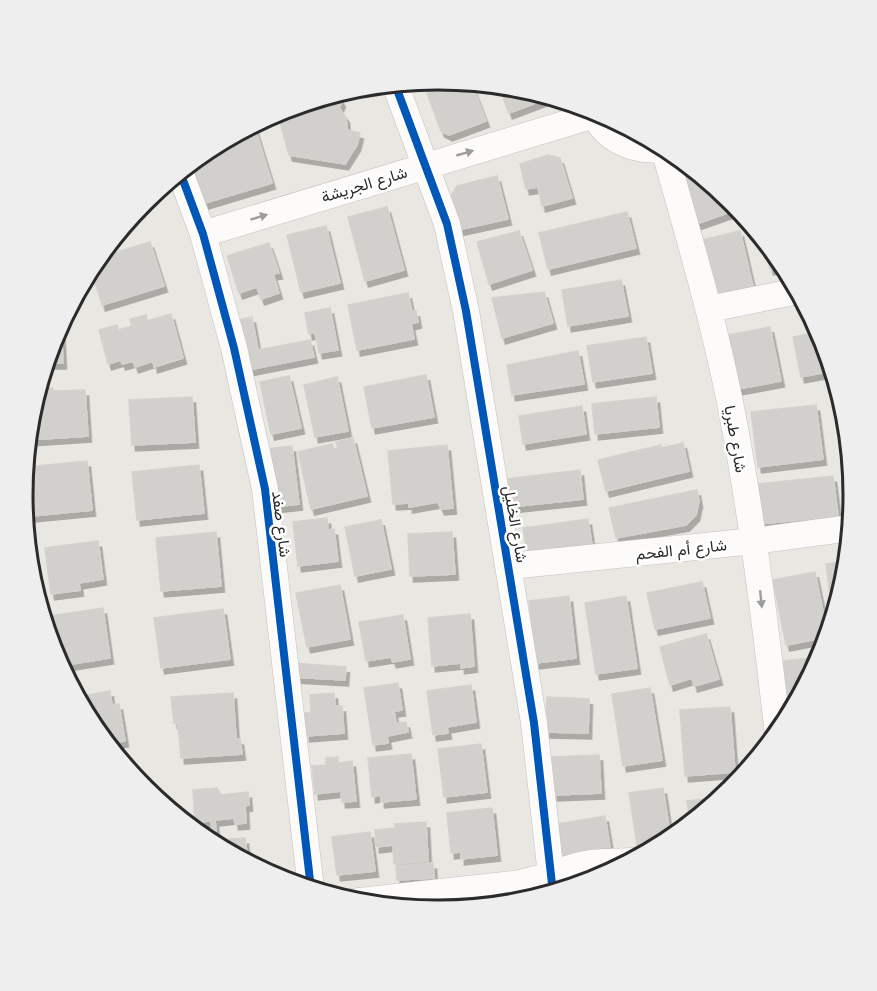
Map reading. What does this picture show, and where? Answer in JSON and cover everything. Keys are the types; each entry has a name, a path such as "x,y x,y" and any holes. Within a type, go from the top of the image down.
{"street":[{"name":"شارع الخليل","path":"398,92 427,164 447,224 466,310 510,566 534,723 552,884"},
{"name":"شارع الجريشة","path":"203,234 580,116"},
{"path":"601,124 606,132 623,144 649,149"},
{"name":"شارع طبريا","path":"669,162 709,309 733,417 754,541 776,721"},
{"name":"شارع صفد","path":"183,181 203,234 234,348 264,489 310,880"},
{"path":"709,309 790,293"},
{"name":"شارع أم الفحم","path":"510,566 754,541 842,529"},
{"path":"553,884 570,868 611,862"},
{"path":"387,898 514,884 550,885"}],"building":[{"path":"438,90 474,92 486,121 449,135 441,131 427,93"},
{"path":"502,95 537,102 509,113"},
{"path":"341,102 339,108 346,117 347,130 360,133 357,145 345,164 289,155 280,122"},
{"path":"257,133 272,183 205,203 204,198 199,200 191,175 213,158"},
{"path":"548,155 560,158 572,198 542,206 538,187 526,189 520,164"},
{"path":"676,167 728,213 696,224"},
{"path":"497,176 508,219 457,230 450,198 457,186"},
{"path":"387,207 404,270 365,281 348,217"},
{"path":"627,212 636,248 548,269 539,233"},
{"path":"326,226 340,283 301,292 287,235"},
{"path":"519,231 532,270 489,284 477,242"},
{"path":"740,231 754,291 711,301 697,241"},
{"path":"150,242 164,286 102,305 95,280 114,253"},
{"path":"269,243 279,273 273,274 279,293 261,299 257,287 239,293 227,256"},
{"path":"768,259 774,268 770,269"},
{"path":"621,280 628,316 568,326 562,290"},
{"path":"544,292 553,323 502,338 492,298"},
{"path":"408,293 412,312 416,311 418,322 411,324 414,339 357,350 348,305"},
{"path":"330,308 338,350 319,353 315,332 309,334 305,313"},
{"path":"171,314 183,358 154,367 153,361 135,367 133,361 122,364 121,360 108,364 99,330 117,325 118,330 132,326 130,319 146,315 147,321"},
{"path":"252,317 258,350 310,340 314,357 248,370 238,320"},
{"path":"770,327 781,381 738,389 728,335"},
{"path":"810,333 824,373 801,377 793,337"},
{"path":"646,337 652,373 593,382 587,346"},
{"path":"62,345 63,363 56,363"},
{"path":"578,351 584,384 512,395 507,365"},
{"path":"426,375 434,417 372,428 364,387"},
{"path":"289,376 301,428 271,434 260,382"},
{"path":"337,377 348,431 315,437 304,385"},
{"path":"48,388 53,388 53,391 85,390 88,436 37,439"},
{"path":"192,397 195,442 132,445 129,400"},
{"path":"656,397 659,427 595,434 592,404"},
{"path":"816,405 823,459 758,467 751,412"},
{"path":"582,406 586,434 523,444 519,416"},
{"path":"353,438 367,496 311,509 298,452 332,444 334,449 338,448 336,442"},
{"path":"683,443 689,471 606,491 598,460 661,445 661,448"},
{"path":"447,445 453,508 441,509 438,502 409,507 409,503 393,504 388,451"},
{"path":"292,446 299,504 272,507 266,449"},
{"path":"87,461 92,510 34,516 34,466"},
{"path":"199,465 204,513 137,520 132,472"},
{"path":"580,470 583,499 510,507 507,479"},
{"path":"833,476 838,516 760,524 756,484"},
{"path":"697,490 699,501 696,515 686,525 616,538 609,508"},
{"path":"327,518 328,530 334,529 338,561 298,566 293,522"},
{"path":"588,519 592,545 527,554 523,528"},
{"path":"381,520 391,569 355,576 345,527"},
{"path":"216,532 221,586 161,591 156,538"},
{"path":"452,532 455,574 410,576 408,534"},
{"path":"98,541 103,579 79,583 80,590 51,594 45,548"},
{"path":"838,562 830,599 826,564"},
{"path":"815,572 824,619 817,639 786,645 773,580"},
{"path":"702,582 710,618 655,629 647,593"},
{"path":"340,585 350,639 307,647 296,593"},
{"path":"569,596 576,658 536,663 529,601"},
{"path":"626,596 637,668 596,674 585,603"},
{"path":"103,608 110,658 70,664 52,616"},
{"path":"223,609 230,659 161,668 154,618"},
{"path":"470,614 474,666 461,668 461,663 432,666 428,618"},
{"path":"403,615 410,659 393,662 391,657 366,661 359,622"},
{"path":"706,634 719,679 694,686 692,678 670,685 660,647"},
{"path":"810,658 788,702 783,661"},
{"path":"292,663 346,667 345,680 292,677"},
{"path":"398,683 402,710 394,711 396,723 406,722 408,732 387,736 388,743 373,745 364,688"},
{"path":"471,685 476,722 447,727 448,733 433,735 427,691"},
{"path":"650,688 662,760 623,766 612,694"},
{"path":"110,691 112,705 119,704 125,741 117,742 86,695"},
{"path":"233,693 236,739 240,739 242,754 181,758 178,723 174,723 171,697"},
{"path":"334,693 335,706 342,706 344,733 306,736 305,713 311,713 310,695"},
{"path":"547,697 589,699 588,733 546,732"},
{"path":"730,707 734,772 685,776 680,710"},
{"path":"481,744 487,792 444,797 438,749"},
{"path":"411,754 416,799 381,802 381,795 372,797 368,758"},
{"path":"599,755 601,793 554,795 552,757"},
{"path":"338,757 338,763 352,761 356,801 342,802 341,791 315,794 312,766 326,765 326,758"},
{"path":"217,788 221,795 248,792 249,805 245,806 246,823 235,824 234,818 215,820 216,831 212,831 211,821 198,822 195,819 193,790"},
{"path":"663,788 669,829 638,849 629,793"},
{"path":"707,799 689,814 687,801"},
{"path":"492,808 497,855 461,859 461,852 451,853 447,813"},
{"path":"605,816 610,847 561,855 556,824"},
{"path":"426,822 428,861 394,864 393,845 376,847 375,830 395,828 395,824"},
{"path":"370,832 375,871 337,875 332,837"},
{"path":"245,838 247,853 229,843 229,839"},
{"path":"433,863 434,878 397,880 396,866"}],"cycle path":[{"path":"398,92 447,224 466,311 534,723 552,884"},
{"path":"183,181 203,234 234,348 265,489 310,880"}]}
